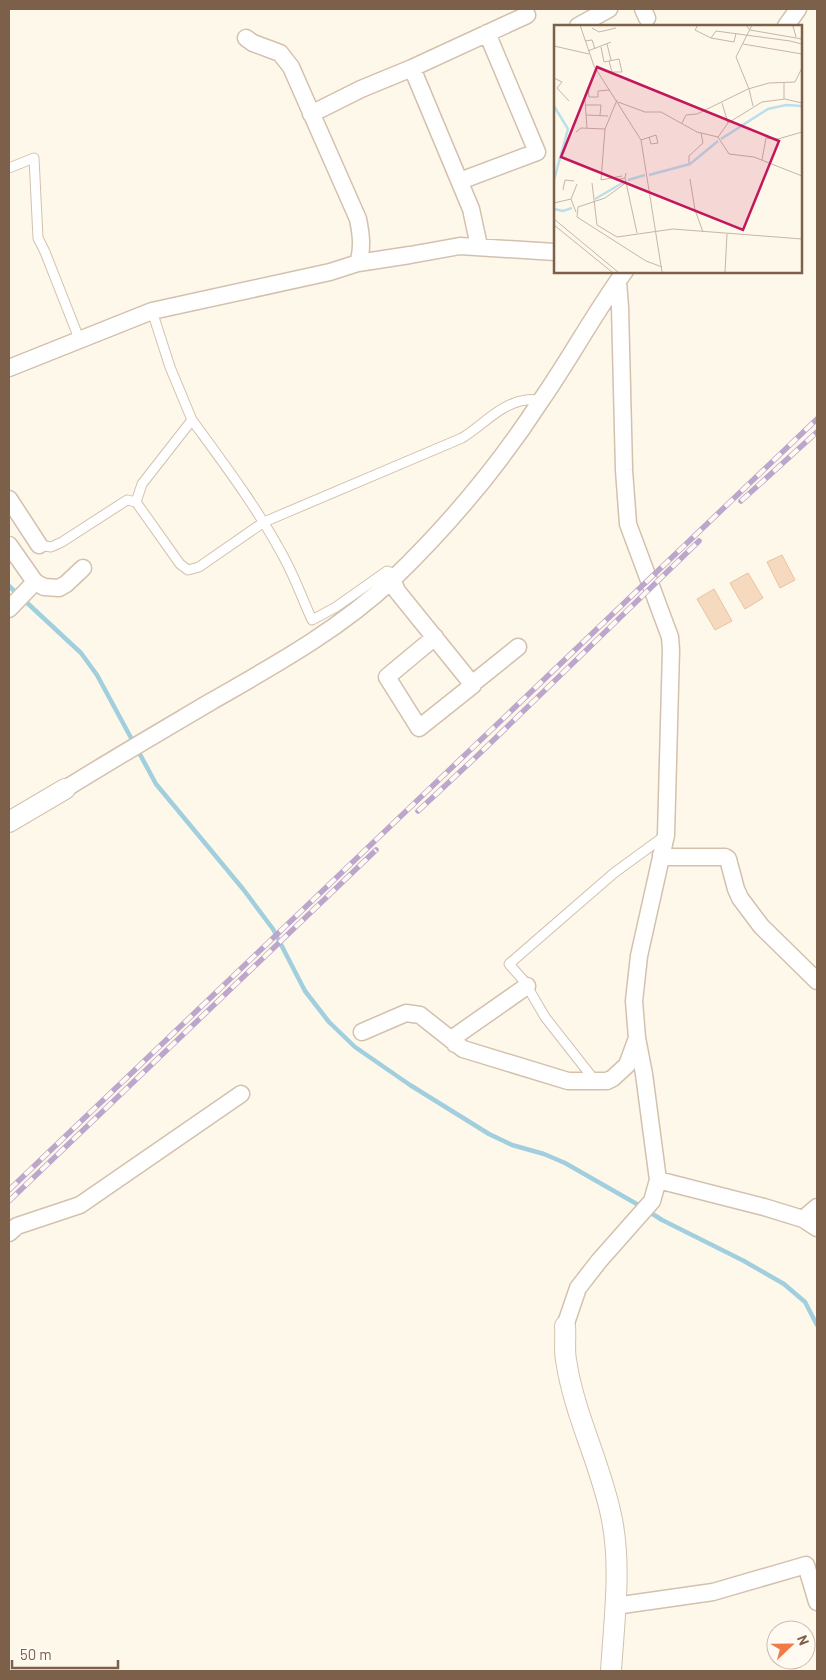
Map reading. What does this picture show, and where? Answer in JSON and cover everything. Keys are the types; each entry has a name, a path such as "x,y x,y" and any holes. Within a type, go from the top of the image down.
{"street":[{"path":"580,25 609,9"},
{"path":"787,25 798,9"},
{"path":"311,114 361,89 412,68 527,14"},
{"path":"460,182 537,152 487,33"},
{"path":"246,38 285,57 297,79 358,219 361,235 361,254 358,263"},
{"path":"412,68 471,209 479,246"},
{"path":"9,368 152,311 330,272 358,263 410,256 452,246 479,246 554,252"},
{"path":"9,822 317,638 395,576 445,524 502,457 542,400 621,276"},
{"path":"611,1671 616,1559 611,1515 583,1428 570,1380 566,1360 566,1326 578,1288 652,1201 658,1180 634,1014 634,985 666,835 670,682 670,637 628,524 624,470 621,276"},
{"path":"9,499 39,545"},
{"path":"9,545 33,584 59,588 75,577 83,568"},
{"path":"395,576 397,591 472,684"},
{"path":"10,607 33,584"},
{"path":"435,637 387,677 419,728 473,686 472,684 518,647"},
{"path":"661,855 670,857 725,857 728,859 740,898 761,926 817,981"},
{"path":"455,1044 457,1035 527,986"},
{"path":"362,1032 406,1013 413,1013 420,1015 463,1049 568,1081 597,1082 607,1082 620,1073 627,1065 637,1038"},
{"path":"9,1233 17,1226 80,1205 241,1094"},
{"path":"658,1180 764,1206 802,1219 817,1228"},
{"path":"802,1219 817,1207"},
{"path":"615,1606 713,1592 806,1566 817,1602"}],"lane":[{"path":"9,168 34,158 38,238 80,341"},
{"path":"152,311 170,367 192,420 264,522 283,555 312,620 336,607 387,571 395,576"},
{"path":"39,545 51,547 62,542 126,500 136,502 180,564 188,570 198,567 264,522 462,438 499,411 525,400 542,400"},
{"path":"136,502 142,484 192,420"},
{"path":"597,1082 545,1017 527,986 510,964 614,872 666,835"}],"building":[{"path":"782,555 795,580 780,588 767,562"},
{"path":"748,573 763,598 745,609 730,583"},
{"path":"714,589 732,621 715,630 697,599"}],"waterway":[{"path":"9,586 81,653 97,675 156,784 243,889 273,929 305,991 329,1022 355,1047 410,1085 489,1134 512,1145 544,1154 565,1163 642,1207"},
{"path":"648,1211 784,1284 805,1302 817,1325"}],"railway":[{"path":"9,1190 817,419"},
{"path":"741,501 817,432"},
{"path":"418,811 699,541"},
{"path":"9,1201 376,850"}]}
